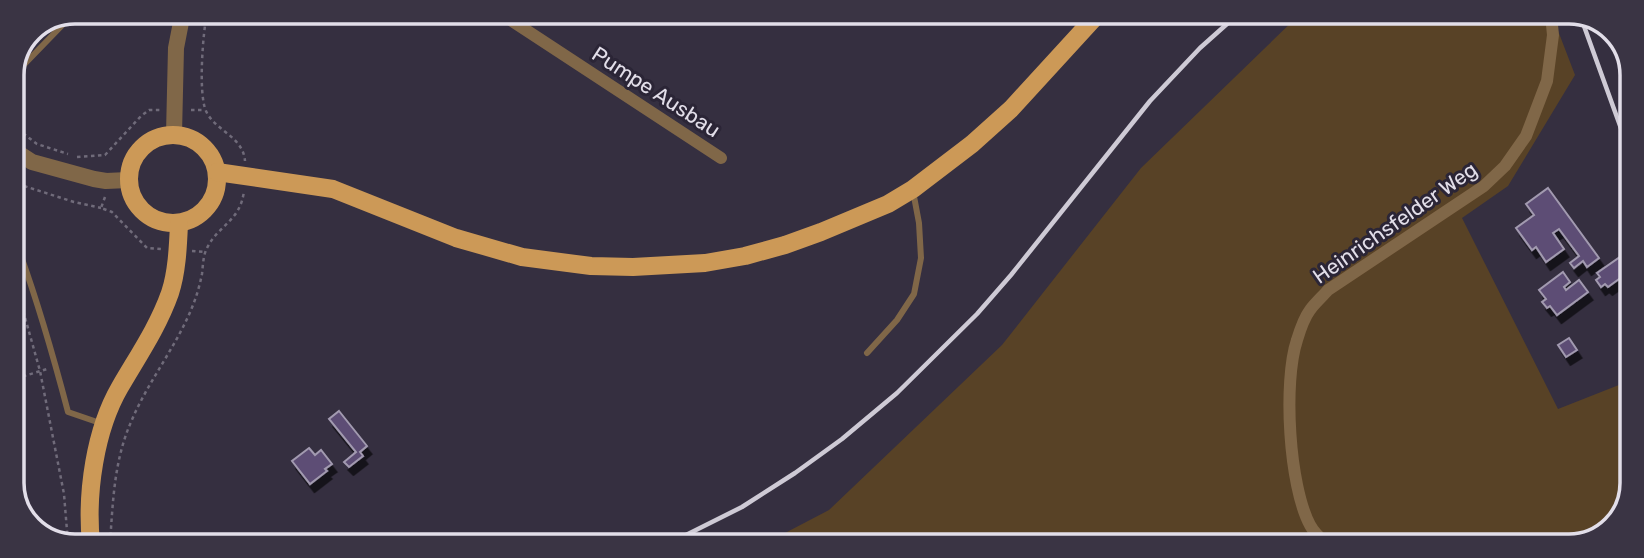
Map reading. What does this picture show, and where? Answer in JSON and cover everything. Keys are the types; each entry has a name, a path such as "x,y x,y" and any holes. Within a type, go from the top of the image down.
{"main road":[{"path":"217,172 333,189 456,238 522,257 591,267 705,263 785,245 888,204 913,189 972,144 1011,109 1088,25"},
{"path":"174,134 191,138 212,157 217,172 213,198 205,210 192,220 179,224 160,221 144,212 129,188 128,180 135,157 146,144 160,136 174,134"},
{"path":"90,534 94,461 104,424 118,390 157,326 171,290 179,224"}],"street":[{"path":"174,134 176,48 180,25"},
{"name":"Pumpe Ausbau","path":"518,25 721,158"},
{"name":"Heinrichsfelder Weg","path":"1318,534 1311,526 1303,505 1296,481 1292,447 1290,384 1296,341 1309,310 1328,290 1485,186 1505,166 1526,136 1547,81 1552,25"},
{"path":"25,157 32,162 94,179 128,180"}],"lane":[{"path":"26,62 61,26"},
{"path":"867,353 897,320 914,294 920,258 919,223 913,189"},
{"path":"25,264 68,412 104,424"}],"path":[{"path":"25,135 37,144 79,158 105,155 149,110 205,110 202,75 205,25"},
{"path":"101,208 106,196 106,181"},
{"path":"25,186 112,212 147,248 205,252 194,304 131,423 117,464 111,534"},
{"path":"25,317 40,371 62,482 67,533"},
{"path":"25,376 56,366"}],"shaded area":[{"path":"1289,25 1556,25 1575,75 1508,186 1462,218 1558,409 1620,385 1620,483 1617,499 1609,514 1600,523 1585,531 1569,534 783,534 829,510 1002,345 1141,168"}],"building":[{"path":"1548,188 1599,258 1587,267 1583,261 1574,268 1570,263 1579,256 1559,229 1553,233 1564,249 1546,262 1536,247 1532,250 1516,228 1534,215 1526,204"},
{"path":"1619,257 1620,279 1608,287 1605,284 1601,287 1596,280 1600,277 1597,273"},
{"path":"1563,272 1570,282 1564,287 1566,290 1579,280 1588,292 1557,315 1550,306 1547,308 1542,302 1546,299 1539,290"},
{"path":"1569,338 1577,350 1566,357 1558,345"},
{"path":"339,411 367,446 360,452 363,456 349,467 344,462 356,452 329,419"},
{"path":"309,448 315,455 321,450 332,464 310,484 292,461"}],"railway":[{"path":"688,534 742,507 795,473 842,439 897,393 977,314 1150,101 1226,25"},
{"path":"1584,27 1619,123"}]}
